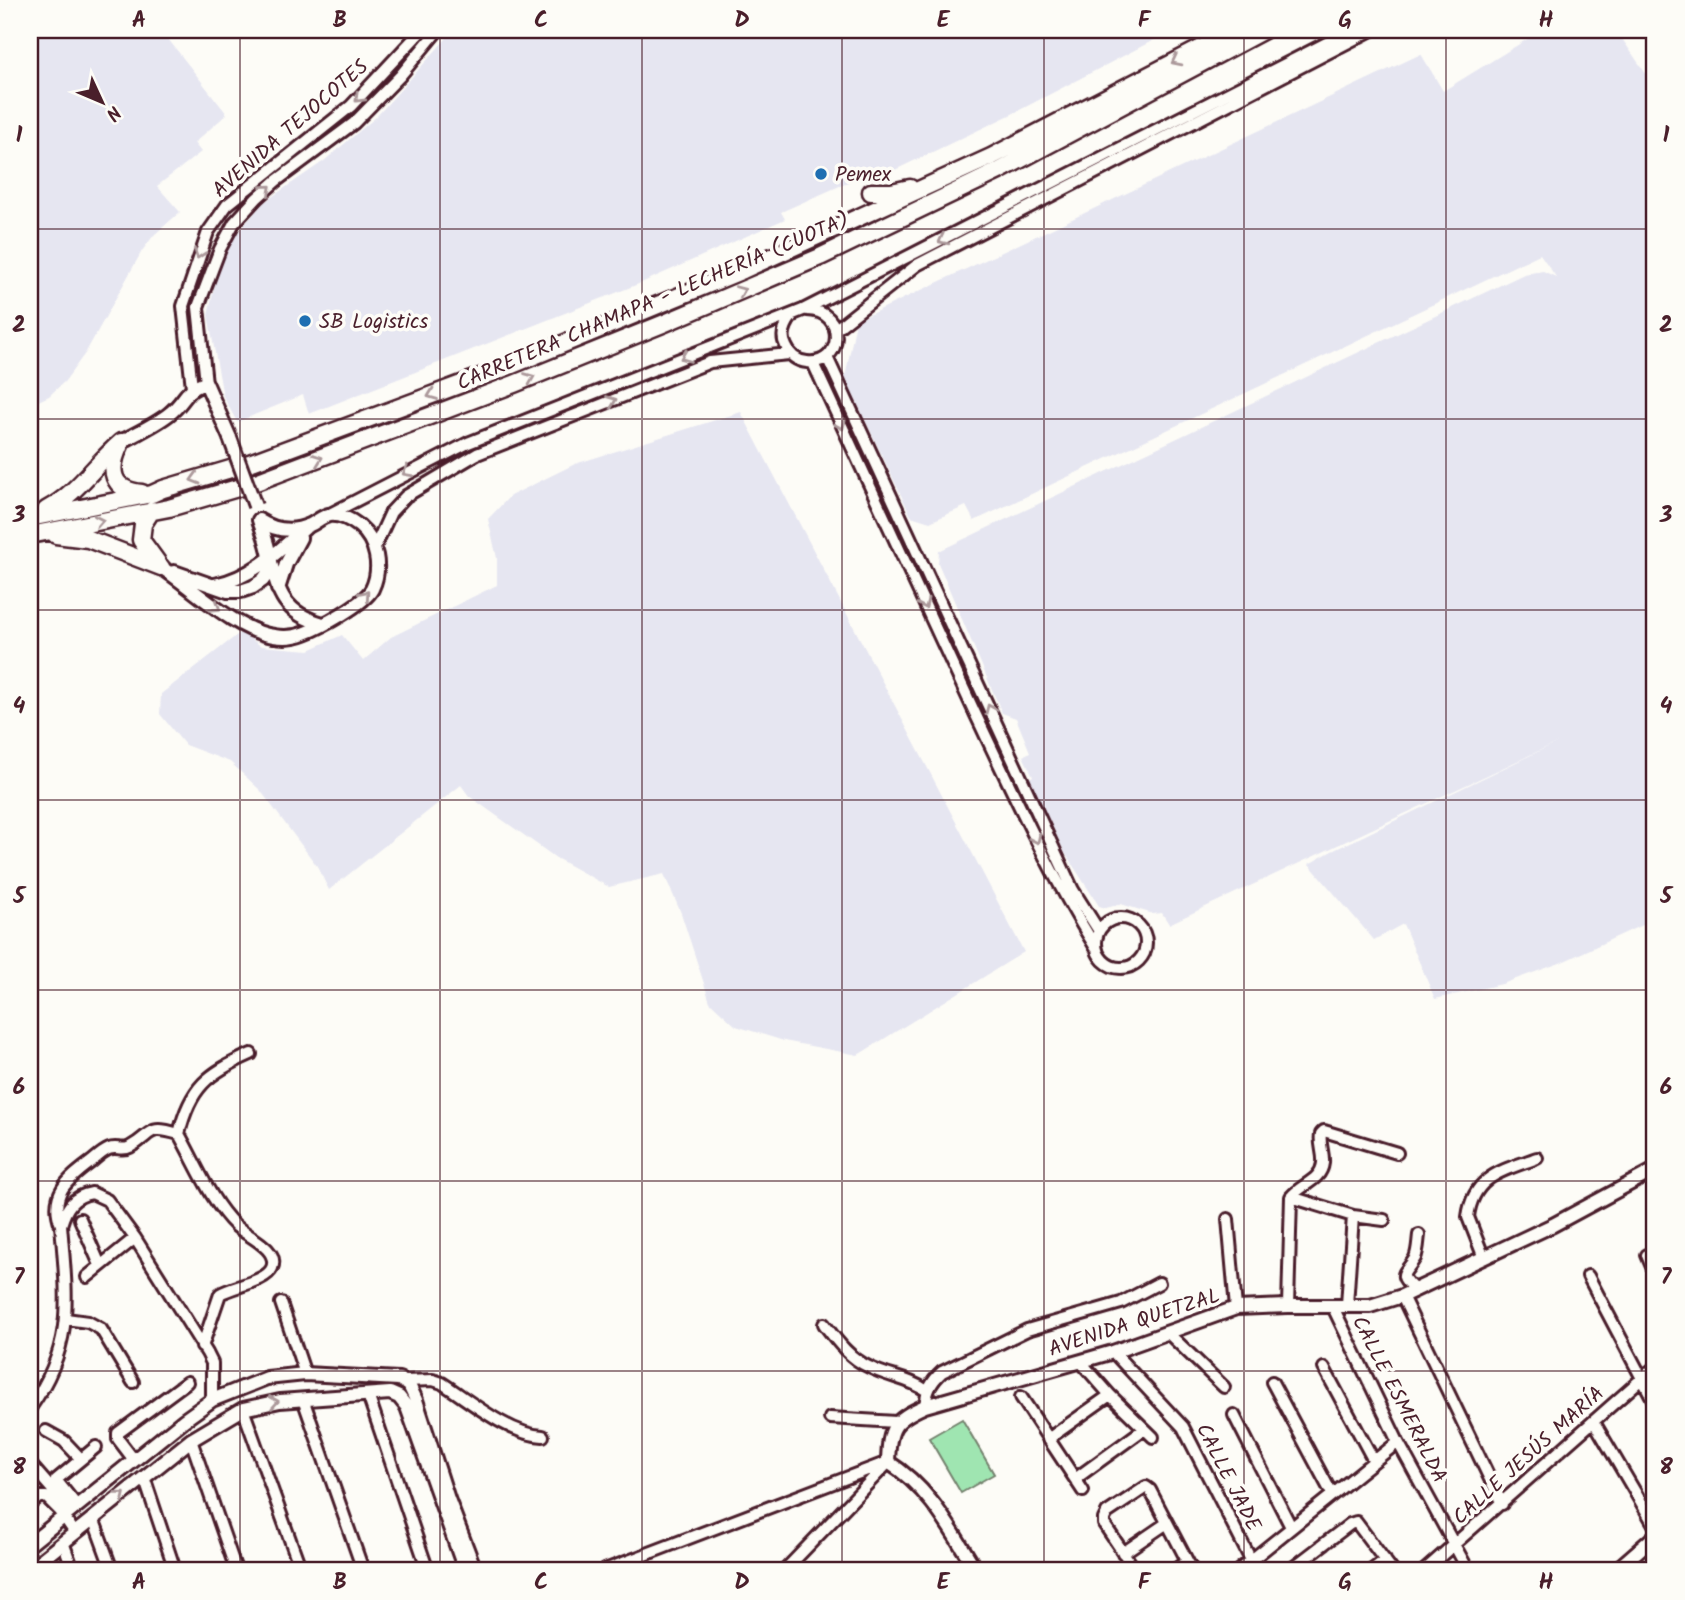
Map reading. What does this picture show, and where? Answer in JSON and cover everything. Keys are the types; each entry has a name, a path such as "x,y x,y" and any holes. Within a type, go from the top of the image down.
{"highway":[{"name":"CARRETERA CHAMAPA - LECHERÍA (CUOTA)","path":"31,535 152,502 163,489 244,465 507,367 743,270 990,158 1236,30"},
{"name":"CARRETERA CHAMAPA - LECHERÍA (CUOTA)","path":"30,517 152,502 169,508 248,485 565,364 820,257 999,171 1264,30"},
{"path":"871,192 908,189 954,169 990,158"},
{"path":"743,270 774,252 790,235"},
{"path":"121,442 113,463 117,481 130,492 152,502 143,524 141,540 161,567"},
{"path":"30,517 68,497 103,457 121,442"},
{"path":"31,535 67,535 88,539 161,567"}],"main road":[{"path":"121,442 169,414 180,404 191,387 205,383"},
{"name":"AVENIDA TEJOCOTES","path":"205,383 230,438 260,520 278,589"},
{"path":"328,515 342,517 367,534 375,547 376,575 371,590 362,601 306,633 288,638 258,633 212,606 161,567 215,585 240,579 271,563 308,526 328,515"},
{"path":"260,520 270,527 284,530 308,526"},
{"path":"308,526 294,548 278,589 295,612 306,619 323,624"},
{"name":"AVENIDA QUETZAL","path":"896,1422 925,1406 1112,1352 1236,1308 1370,1306 1402,1296 1553,1225 1655,1170"},
{"path":"30,1544 212,1400 267,1378 305,1374 404,1383 465,1570"},
{"path":"30,1569 191,1440 243,1409 303,1399 368,1395 397,1396 407,1407 475,1570"},
{"path":"896,1422 890,1432 888,1462 916,1482 938,1508 976,1570"},
{"path":"1616,1570 1655,1536"}],"street":[{"name":"AVENIDA TEJOCOTES","path":"191,387 183,306 208,232 227,205 351,106 422,30"},
{"name":"AVENIDA TEJOCOTES","path":"205,383 198,307 220,249 234,223 276,181 354,123 400,76 438,30"},
{"path":"328,515 467,443 798,312 1352,30"},
{"path":"836,329 918,265 1372,30"},
{"path":"817,310 829,317 836,329 836,339 827,357 813,363 800,361 789,354 783,341 785,326 798,312 817,310"},
{"path":"375,547 391,512 406,496 477,454 710,362 789,354"},
{"path":"827,357 1073,890 1099,931"},
{"path":"813,363 894,543 1064,897 1102,960 1114,968 1129,967 1140,960 1146,946 1144,932 1135,922 1122,918 1109,921 1099,931 1096,948"},
{"path":"179,1134 191,1097 200,1085 230,1063 251,1054"},
{"path":"30,1408 45,1387 57,1360 66,1319 61,1225 56,1203 63,1187 106,1150 131,1147 150,1131 166,1130 179,1134 222,1209 236,1225 267,1250 273,1261 272,1269 264,1277 220,1294 202,1347"},
{"path":"1289,1306 1291,1197 1315,1179 1322,1170 1324,1160 1320,1139 1324,1131 1398,1153"},
{"path":"1484,1258 1468,1217 1481,1184 1493,1175 1537,1158"},
{"path":"61,1225 71,1203 83,1194 92,1192 107,1200 135,1238 212,1363 212,1400"},
{"path":"1291,1197 1353,1216 1384,1220"},
{"path":"1347,1305 1353,1216"},
{"path":"80,1219 100,1265"},
{"path":"1228,1219 1236,1308"},
{"path":"1415,1290 1403,1276 1416,1255 1419,1235"},
{"path":"87,1277 135,1238"},
{"path":"1647,1255 1655,1274"},
{"path":"1588,1276 1655,1403"},
{"path":"925,1406 926,1391 942,1372 1011,1337 1121,1303 1159,1283"},
{"path":"1402,1296 1502,1504"},
{"path":"281,1303 305,1374"},
{"name":"CALLE ESMERALDA","path":"1332,1306 1398,1442 1468,1570"},
{"path":"66,1319 88,1322 101,1329 133,1382"},
{"path":"824,1324 843,1348 857,1360 871,1368 915,1382 926,1391"},
{"path":"1167,1332 1224,1387"},
{"name":"CALLE JADE","path":"1112,1352 1183,1427 1251,1560"},
{"path":"1075,1479 1148,1433 1080,1361"},
{"name":"CALLE JESÚS MARÍA","path":"1425,1570 1655,1367"},
{"path":"1324,1368 1374,1461"},
{"path":"404,1383 408,1397 397,1396 392,1386 404,1383 433,1380 510,1426 529,1435 543,1436"},
{"path":"134,1460 118,1439 118,1433 187,1382"},
{"path":"1272,1382 1332,1494"},
{"path":"368,1395 427,1568"},
{"path":"1048,1439 1110,1395"},
{"path":"1021,1397 1083,1491"},
{"path":"303,1399 363,1570"},
{"path":"243,1409 301,1570"},
{"path":"1234,1415 1291,1527"},
{"path":"830,1418 896,1422"},
{"path":"1594,1422 1655,1526"},
{"path":"46,1431 64,1441 82,1459"},
{"path":"191,1440 236,1570"},
{"path":"1239,1570 1398,1442"},
{"path":"75,1533 71,1511 56,1480 96,1447"},
{"path":"605,1570 888,1462"},
{"path":"785,1570 888,1462"},
{"path":"30,1464 71,1511"},
{"path":"144,1477 174,1570"},
{"path":"1135,1570 1104,1524 1104,1519 1107,1513 1146,1488 1150,1490 1190,1566 1175,1570"},
{"path":"30,1504 43,1496 71,1511"},
{"path":"93,1518 112,1570"},
{"path":"1290,1570 1356,1522 1392,1570"},
{"path":"1123,1553 1167,1523"},
{"path":"63,1542 73,1570"},
{"path":"1372,1570 1385,1560"}],"shaded area":[{"path":"30,30 161,30 227,114 194,143 201,152 157,186 180,212 154,235 142,251 86,352 65,381 49,396 30,405"},
{"path":"454,30 1173,30 1012,114 876,179 869,173 781,212 785,219 641,283 309,414 303,395 237,422 223,396 208,315 218,270 235,236 263,203 324,161 376,117"},
{"path":"1542,30 1616,30 1655,87 1655,919 1560,963 1502,984 1435,999 1403,924 1374,940 1309,864 1560,741 1169,924 1162,913 1153,914 1121,904 1106,908 1099,906 1065,853 1029,778 1033,776 1023,756 1030,752 1016,718 1002,713 938,563 939,551 1524,274 1543,271 1556,277 1540,254 974,521 966,506 930,522 911,516 845,378 856,321 1421,54 1443,91"},
{"path":"741,412 1024,952 858,1055 784,1041 736,1026 710,1002 681,913 664,874 609,887 556,858 469,796 461,785 329,890 317,866 260,790 230,762 185,745 160,714 161,694 241,632 261,646 309,650 342,635 363,661 391,637 497,585 497,558 488,519 510,496 575,464"}],"green space":[{"path":"962,1419 994,1474 961,1493 929,1438"}],"place":[{"name":"Pemex","path":"821,174"},
{"name":"SB Logistics","path":"305,321"}]}
